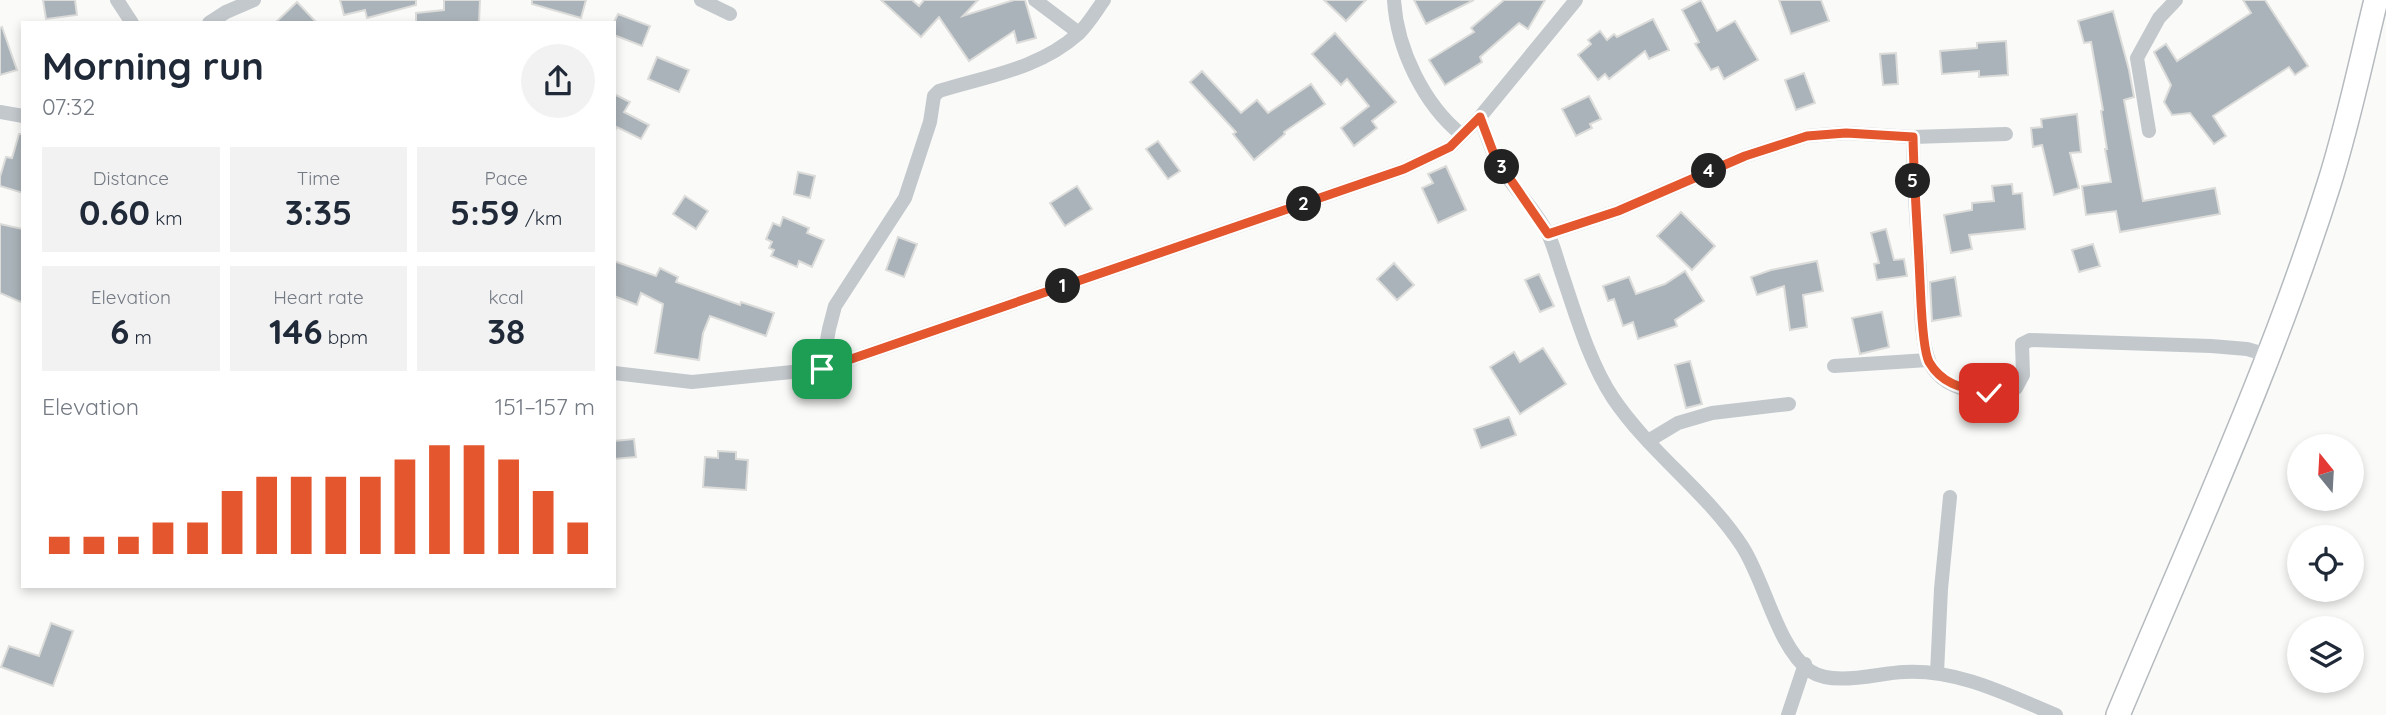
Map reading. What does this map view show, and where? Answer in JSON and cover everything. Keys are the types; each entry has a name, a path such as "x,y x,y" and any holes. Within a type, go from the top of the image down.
{"main road":[{"path":"2118,715 2268,355 2329,184 2376,0"}],"street":[{"path":"117,0 131,21"},
{"path":"212,21 254,0"},
{"path":"701,0 730,14"},
{"path":"1035,0 1079,33"},
{"path":"822,369 835,306 905,198 930,122 934,96 939,91 1021,69 1056,51 1079,33 1104,0"},
{"path":"1394,0 1404,43 1421,87 1445,122 1462,135"},
{"path":"616,373 692,382 822,369 1404,169 1450,147 1480,117 1576,0"},
{"path":"2149,131 2137,58 2158,18 2176,0"},
{"path":"0,112 21,116"},
{"path":"1480,117 1495,157 1548,234 1584,335 1613,398 1648,441 1721,517 1743,547 1759,575 1784,637 1810,670 1829,678 1866,677 1905,671 1937,673 1986,686 2056,715"},
{"path":"1548,234 1618,211 1745,156 1807,136 1846,133 1913,137 2006,134"},
{"path":"1913,137 1922,312 1928,360 1940,375 1957,387 1989,393 2006,392 2016,388 2023,375 2022,344 2030,341 2211,346 2247,349 2268,355"},
{"path":"1834,366 1928,360"},
{"path":"1648,441 1678,423 1712,413 1789,404"},
{"path":"1937,673 1941,589 1950,497"},
{"path":"1788,715 1805,664"}],"building":[{"path":"43,0 75,0 77,15 46,19"},
{"path":"340,0 416,0 416,5 367,18 365,10 344,15"},
{"path":"444,0 480,0 479,21 416,21 416,13 444,10"},
{"path":"532,0 586,0 581,18 532,4"},
{"path":"881,0 912,0 919,6 924,0 978,0 963,16 1014,0 1025,0 1036,38 1017,43 1014,31 969,61 939,17 921,37"},
{"path":"1324,0 1366,0 1346,21"},
{"path":"1414,0 1474,0 1426,24"},
{"path":"1504,0 1545,0 1528,29 1519,23 1480,57 1482,62 1445,85 1429,60 1474,32 1471,28"},
{"path":"1701,0 1717,31 1735,21 1758,60 1724,79 1718,67 1711,70 1695,44 1699,42 1682,10"},
{"path":"1779,0 1821,0 1829,21 1791,34"},
{"path":"2243,0 2265,0 2308,66 2295,75 2289,67 2213,116 2226,136 2214,144 2190,113 2172,115 2164,102 2171,85 2154,52 2166,44 2177,61 2251,13"},
{"path":"297,2 315,21 277,21"},
{"path":"2113,11 2134,97 2124,100 2143,201 2215,188 2220,214 2120,232 2116,211 2086,215 2082,186 2111,182 2105,149 2103,110 2091,42 2084,43 2078,21"},
{"path":"618,14 650,26 642,46 616,36 614,21"},
{"path":"1653,19 1669,50 1649,59 1645,51 1609,79 1605,74 1598,80 1578,55 1591,44 1588,40 1600,31 1607,40 1614,34 1617,37"},
{"path":"2,27 17,70 0,75 0,28"},
{"path":"1335,33 1396,102 1372,121 1377,128 1354,146 1341,128 1369,106 1347,79 1341,85 1312,54"},
{"path":"2006,41 2008,75 1979,77 1979,71 1942,74 1940,51 1977,48 1977,43"},
{"path":"1896,53 1898,84 1883,85 1880,54"},
{"path":"657,57 689,70 679,92 648,79"},
{"path":"1202,71 1241,113 1257,100 1268,113 1311,84 1325,104 1284,132 1285,134 1254,160 1233,134 1236,132 1190,82"},
{"path":"1804,73 1815,103 1796,110 1785,80"},
{"path":"616,95 630,102 624,112 649,125 641,139 617,127"},
{"path":"1589,96 1601,119 1590,124 1592,128 1576,136 1562,109"},
{"path":"2077,114 2081,152 2070,153 2079,188 2054,195 2042,145 2033,147 2031,128 2042,127 2041,119"},
{"path":"21,134 21,192 0,186 6,157 12,158"},
{"path":"1158,141 1180,171 1168,179 1146,149"},
{"path":"1446,166 1466,210 1438,223 1422,188 1433,183 1428,174"},
{"path":"798,172 815,176 810,198 794,194"},
{"path":"2012,184 2013,194 2022,193 2025,229 1969,235 1972,249 1951,253 1944,215 1972,210 1972,203 1994,201 1992,186"},
{"path":"1077,186 1092,209 1065,226 1050,203"},
{"path":"685,196 708,211 696,229 673,214"},
{"path":"1681,212 1715,246 1692,270 1657,236"},
{"path":"783,217 809,228 807,233 824,240 812,267 799,261 797,267 771,256 774,250 769,248 772,242 766,239 773,223 780,226"},
{"path":"0,224 21,229 21,302 0,293"},
{"path":"1886,229 1894,260 1904,259 1907,276 1877,280 1874,264 1879,263 1871,233"},
{"path":"898,237 917,244 904,277 886,270"},
{"path":"2093,244 2100,266 2079,272 2072,250"},
{"path":"1817,261 1823,291 1803,295 1807,327 1790,330 1784,286 1757,295 1751,277"},
{"path":"616,262 656,276 660,268 678,277 676,282 740,305 741,302 774,313 766,336 710,316 703,333 699,360 655,353 663,304 641,293 637,305 616,297"},
{"path":"1394,263 1414,285 1397,300 1377,279"},
{"path":"1685,271 1704,301 1675,320 1677,326 1638,339 1633,322 1623,326 1614,299 1608,301 1603,286 1629,277 1636,294 1665,284"},
{"path":"1539,274 1554,306 1540,312 1525,280"},
{"path":"1955,277 1961,316 1932,321 1930,282"},
{"path":"1882,312 1889,347 1860,354 1852,318"},
{"path":"1543,348 1566,384 1520,414 1490,367 1514,352 1520,362"},
{"path":"1690,361 1702,404 1686,408 1675,365"},
{"path":"1509,417 1516,435 1481,448 1474,429"},
{"path":"634,439 636,457 616,459 616,441"},
{"path":"718,451 736,452 736,459 748,460 746,490 703,487 705,457 718,458"},
{"path":"51,623 73,631 53,686 1,667 9,646 39,656"}],"route":[{"path":"822,369 1404,169 1450,147 1480,117 1495,157 1548,234 1618,211 1745,156 1807,136 1846,133 1913,137 1922,312 1928,360 1940,375 1957,387 1989,393"}]}
